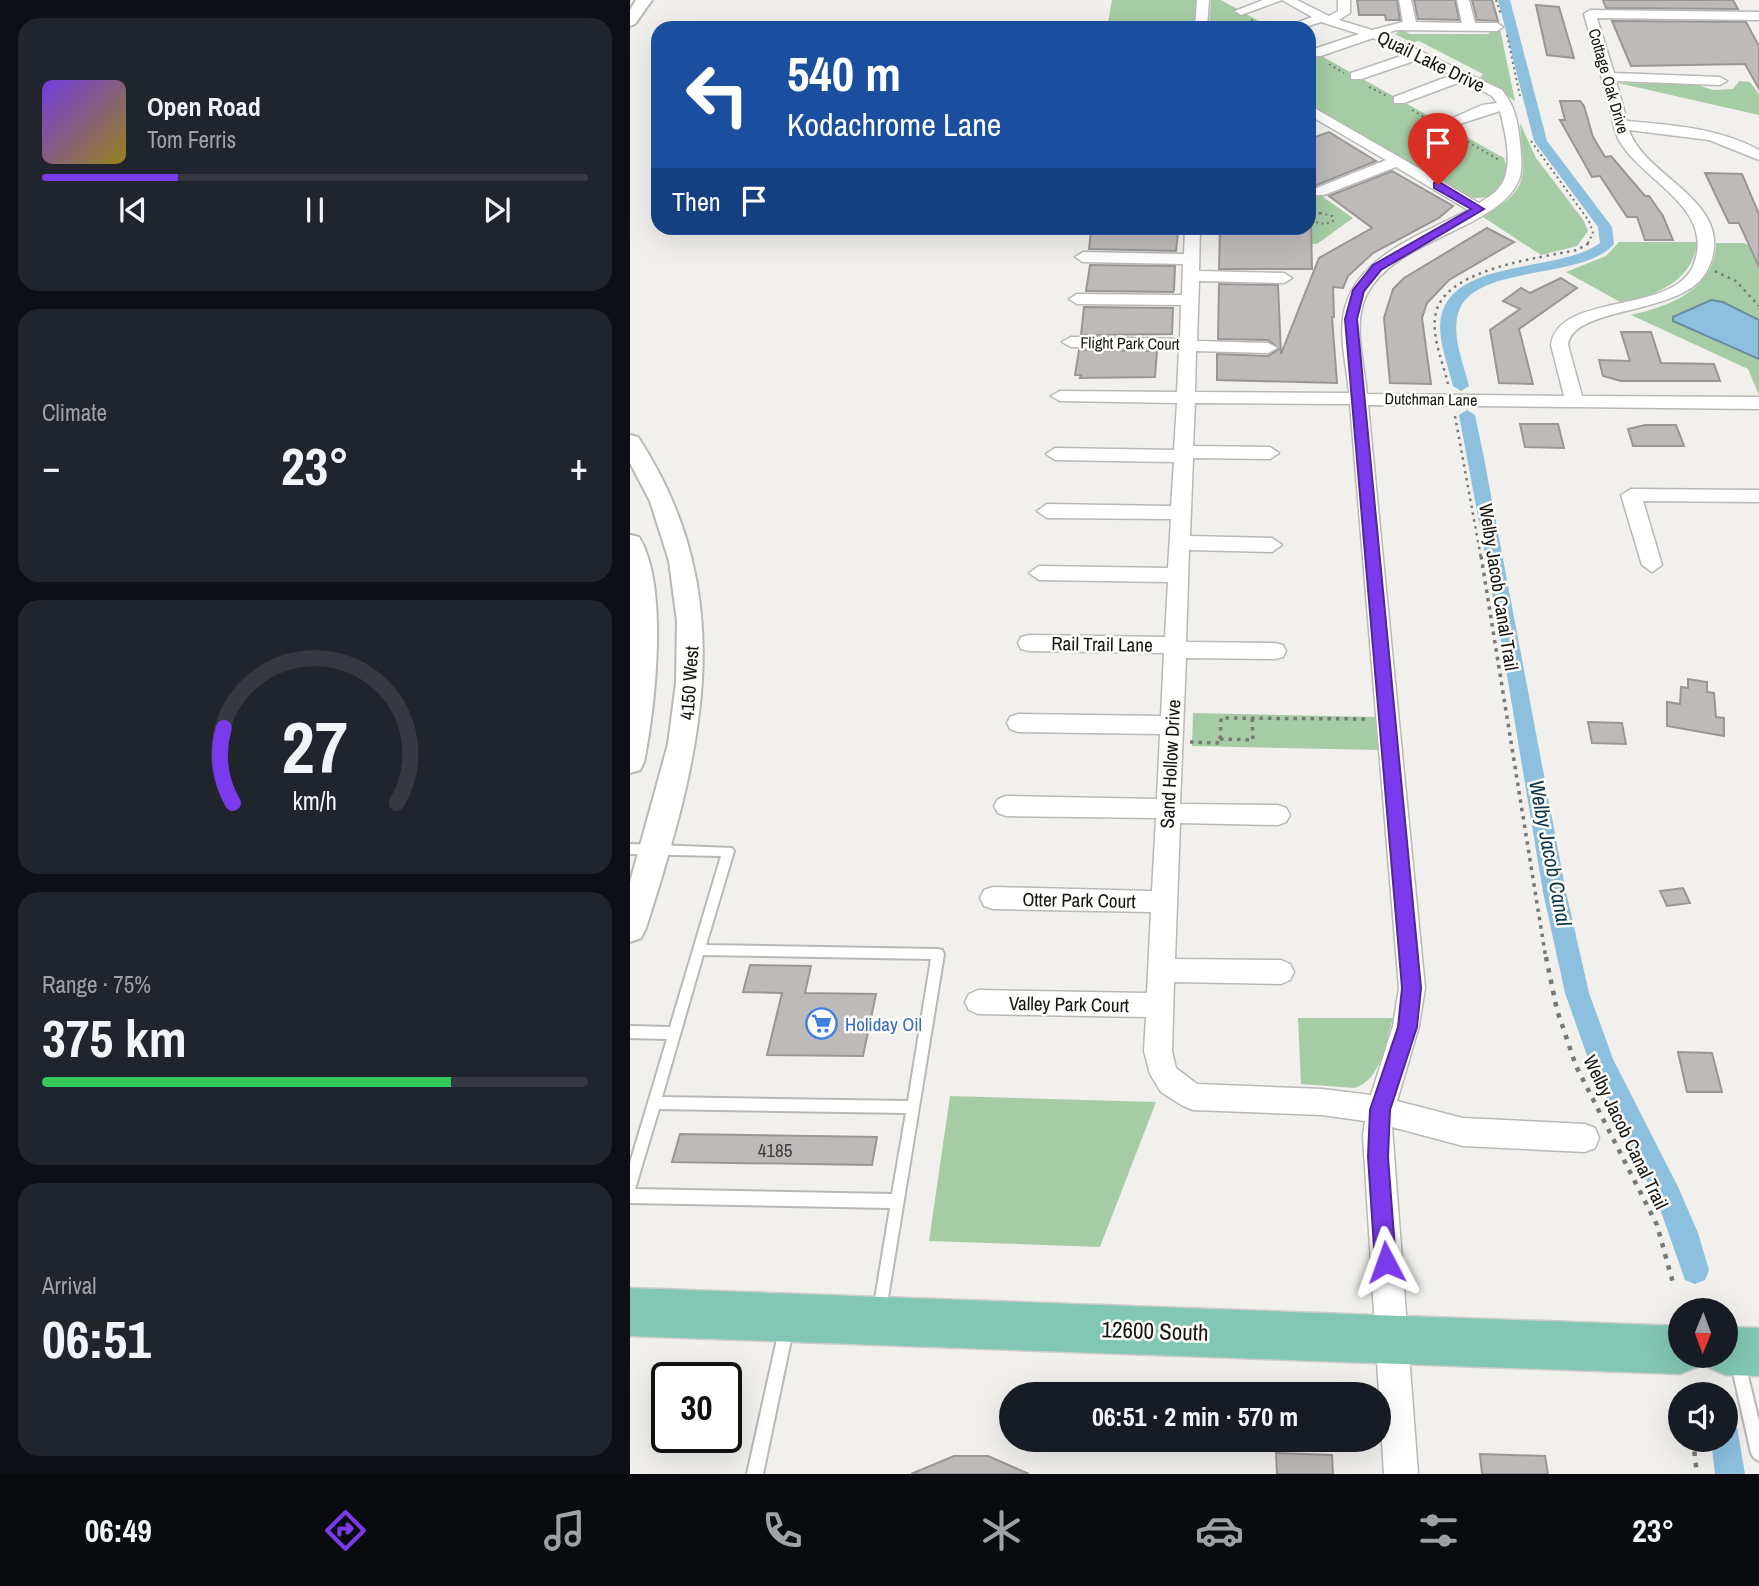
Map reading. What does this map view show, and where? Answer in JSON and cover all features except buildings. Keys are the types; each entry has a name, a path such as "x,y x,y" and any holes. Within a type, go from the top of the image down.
{"main road":[{"name":"12600 South","path":"630,1312 1668,1350"}],"street":[{"path":"630,21 645,0"},
{"path":"1201,21 1203,0"},
{"path":"1241,11 1276,0"},
{"name":"Quail Lake Drive","path":"1288,0 1325,19 1375,33 1421,54 1497,93 1507,106"},
{"path":"1316,21 1344,13 1344,0"},
{"path":"1405,0 1410,26"},
{"path":"1463,0 1469,26"},
{"name":"Cottage Oak Drive","path":"1574,400 1559,346 1565,330 1592,315 1646,303 1686,285 1704,260 1706,237 1701,223 1626,141 1590,14 1759,16"},
{"path":"1319,57 1391,27 1502,26"},
{"path":"1357,79 1421,54"},
{"path":"1400,103 1463,76"},
{"path":"1608,77 1720,81"},
{"path":"1401,1474 1378,1157 1380,1110 1407,1027 1412,988 1351,319 1359,290 1385,262 1502,194 1513,176 1507,106 1488,107 1447,129"},
{"path":"1316,113 1478,209"},
{"path":"1316,124 1327,120"},
{"path":"1622,125 1669,130 1728,142 1759,156"},
{"path":"1319,192 1397,161"},
{"name":"Sand Hollow Drive","path":"1193,235 1161,970 1160,1063 1164,1074 1181,1092 1206,1100 1322,1102 1380,1110 1463,1132 1585,1138"},
{"path":"1083,257 1192,259"},
{"path":"1191,276 1284,278"},
{"path":"1077,299 1191,300"},
{"name":"Flight Park Court","path":"1071,342 1268,348"},
{"name":"Dutchman Lane","path":"1060,396 1759,403"},
{"name":"4150 West","path":"630,442 653,481 675,535 691,624 692,657 680,762 643,849 630,928"},
{"path":"1055,454 1270,453"},
{"path":"1652,565 1632,495 1759,496"},
{"path":"1047,511 1182,513"},
{"path":"630,543 642,605 644,644 639,717 630,762"},
{"path":"1180,543 1272,545"},
{"path":"1039,573 1179,575"},
{"name":"Rail Trail Lane","path":"1029,643 1275,651"},
{"path":"1017,723 1172,734"},
{"path":"1006,806 1278,815"},
{"name":"Otter Park Court","path":"993,898 1164,902"},
{"path":"1161,970 1281,972"},
{"name":"Valley Park Court","path":"978,1002 1160,1006"}],"lane":[{"path":"630,1186 729,851 643,849"},
{"path":"699,950 938,954 879,1321"},
{"path":"630,1032 675,1033"},
{"path":"654,1103 913,1107"},
{"path":"630,1196 898,1201"},
{"path":"755,1474 788,1318"},
{"path":"1740,1352 1759,1453"}],"path":[{"path":"1496,0 1520,97"},
{"path":"1319,57 1429,120"},
{"path":"1447,129 1496,158 1501,164"},
{"name":"Welby Jacob Canal Trail","path":"1528,133 1538,155 1589,221 1593,233 1588,244 1577,250 1485,272 1443,295 1437,310 1436,327 1493,622 1538,921 1557,1010 1576,1066 1657,1225 1673,1283"},
{"path":"1316,214 1323,213 1334,219 1325,224 1316,221"},
{"path":"1713,271 1740,281 1748,297 1759,306"},
{"path":"1172,734 1220,743 1221,718 1387,719"},
{"path":"1220,739 1252,740 1252,718"},
{"path":"1694,1452 1697,1474"}],"green space":[{"path":"1112,0 1196,0 1194,21 1108,21"},
{"path":"1211,0 1221,0 1258,21 1210,21"},
{"path":"1490,29 1500,29 1515,101 1480,78 1483,74 1419,41 1412,43 1395,34 1402,30 1410,34 1489,34"},
{"path":"1316,53 1504,158 1505,175 1499,189 1486,197 1469,197 1316,108"},
{"path":"1739,81 1750,82 1759,94 1759,115 1618,83 1694,84 1713,90 1733,89"},
{"path":"1520,123 1536,158 1584,221 1588,231 1577,246 1541,255 1483,217 1511,197 1522,179"},
{"path":"1316,192 1353,218 1317,244 1311,244 1311,235 1316,235"},
{"path":"1619,242 1697,242 1694,256 1680,277 1659,291 1622,303 1566,272 1606,256"},
{"path":"1716,243 1744,243 1759,250 1759,395 1748,369 1631,315 1675,300 1699,284 1714,259"},
{"path":"1193,713 1375,717 1378,750 1192,746"},
{"path":"1298,1018 1393,1018 1385,1049 1376,1069 1363,1084 1354,1088 1301,1084"},
{"path":"950,1096 1156,1102 1100,1247 929,1241"}],"water":[{"path":"1711,300 1723,302 1759,320 1759,359 1673,321 1673,317"}],"waterway":[{"name":"Welby Jacob Canal","path":"1461,386 1449,334 1449,317 1454,302 1467,290 1484,281 1587,257 1607,244 1605,227 1541,141 1504,0"},
{"name":"Welby Jacob Canal","path":"1467,415 1512,645 1555,892 1577,993 1602,1064 1670,1198 1695,1270"},
{"name":"Welby Jacob Canal","path":"1728,1452 1730,1474"}],"place":[{"name":"Holiday Oil","path":"822,1024"}],"route":[{"path":"1386,1262 1377,1135 1384,1092 1407,1027 1412,988 1351,319 1354,299 1377,268 1478,209 1438,185"}]}
